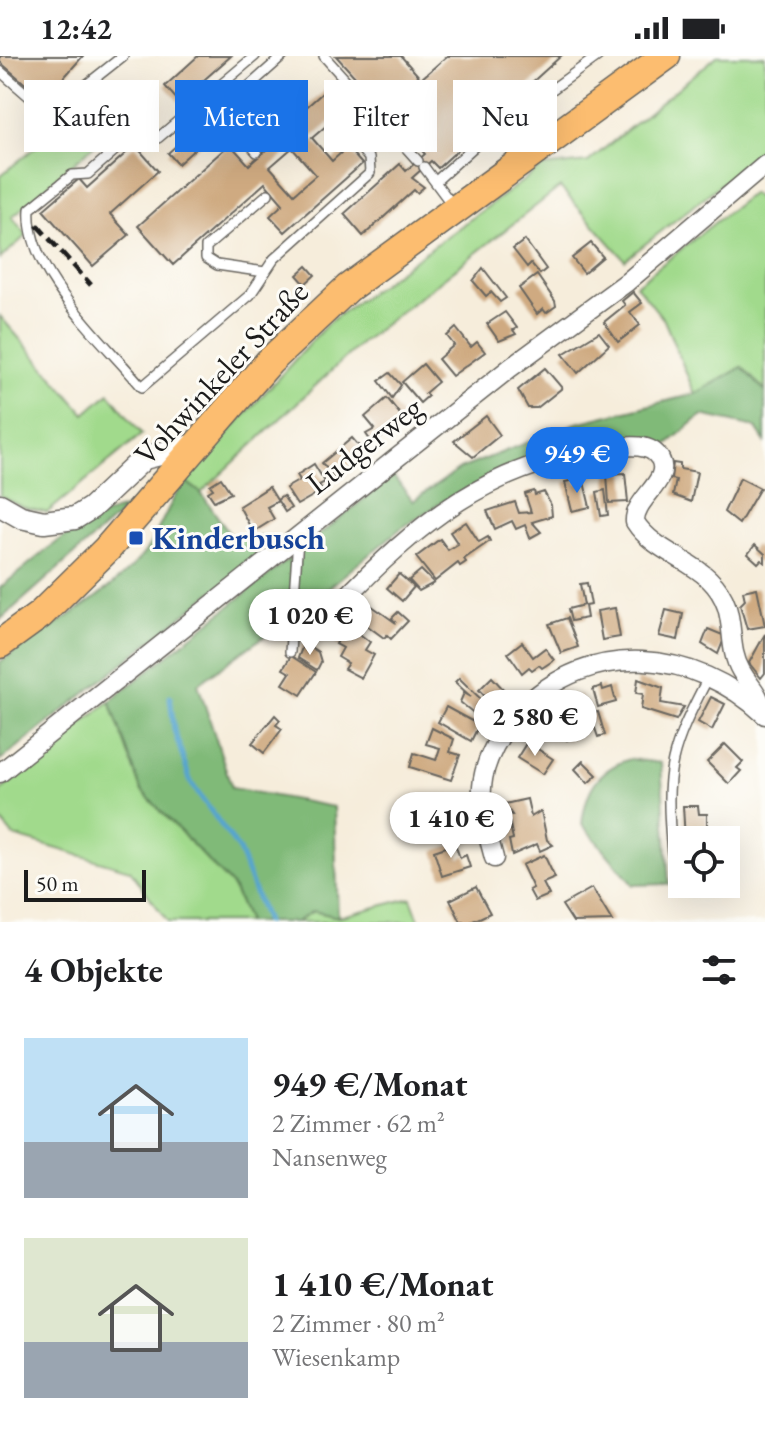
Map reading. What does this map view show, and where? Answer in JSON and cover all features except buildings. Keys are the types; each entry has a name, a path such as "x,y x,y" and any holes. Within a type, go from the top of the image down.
{"main road":[{"name":"Vohwinkeler Straße","path":"0,644 40,615 107,549 195,445 307,324 348,288 666,56"}],"street":[{"name":"Ludgerweg","path":"0,773 510,368 627,282 765,165"},
{"path":"0,505 21,517 44,522 75,518 91,508 144,458 195,445"},
{"path":"338,606 434,515 494,482 592,451 630,446 649,448 659,456 663,466 661,477 638,505 635,522 653,541 712,582 729,608 739,669 758,691 764,714"},
{"path":"494,858 482,814 485,771 494,746 527,703 570,674 616,660 661,661 709,676 764,714"}],"lane":[{"path":"0,71 46,111 52,112 123,56"},
{"path":"255,56 158,138 130,137 88,174 72,175 30,209 29,227 49,277 142,387 250,295 274,259 370,173 369,158 364,152"},
{"path":"256,80 283,56"},
{"path":"324,56 345,80"},
{"path":"436,181 477,144 598,56"},
{"path":"410,152 436,181 455,209"},
{"path":"265,272 217,265 206,258 206,247 268,194"},
{"path":"290,652 298,535"},
{"path":"671,826 668,770 683,727 709,676"}],"green space":[{"path":"717,56 765,56 765,144 730,177 625,260 560,187 361,343 201,493 185,481 328,323 542,167 588,162"},
{"path":"29,152 86,152 12,217 27,235 0,259 0,176"},
{"path":"752,193 765,205 765,391 742,367 695,394 664,320 636,285"},
{"path":"0,316 85,414 109,393 142,434 47,513 22,507 0,496"},
{"path":"742,367 765,391 765,442 755,427 702,415 664,447 631,438 449,498 400,529 309,604 198,684 232,788 334,807 338,917 313,911 296,922 248,922 233,887 141,790 110,701 393,476 413,501 460,469 577,423 695,394"},
{"path":"185,481 201,493 231,536 276,536 255,558 0,761 0,662 93,599 127,571 147,548"},
{"path":"128,507 0,620 0,588 76,529"},
{"path":"110,701 141,790 233,887 248,922 168,922 130,870 13,836 0,820 0,791"},
{"path":"630,759 661,763 668,884 633,885 582,824 590,791 601,775"},
{"path":"411,898 420,922 296,922 313,911 338,917"}],"waterway":[{"path":"170,697 174,730 191,783 239,850 266,922"}],"railway":[{"path":"37,225 91,285"}],"place":[{"name":"Kinderbusch","path":"136,538"}]}
